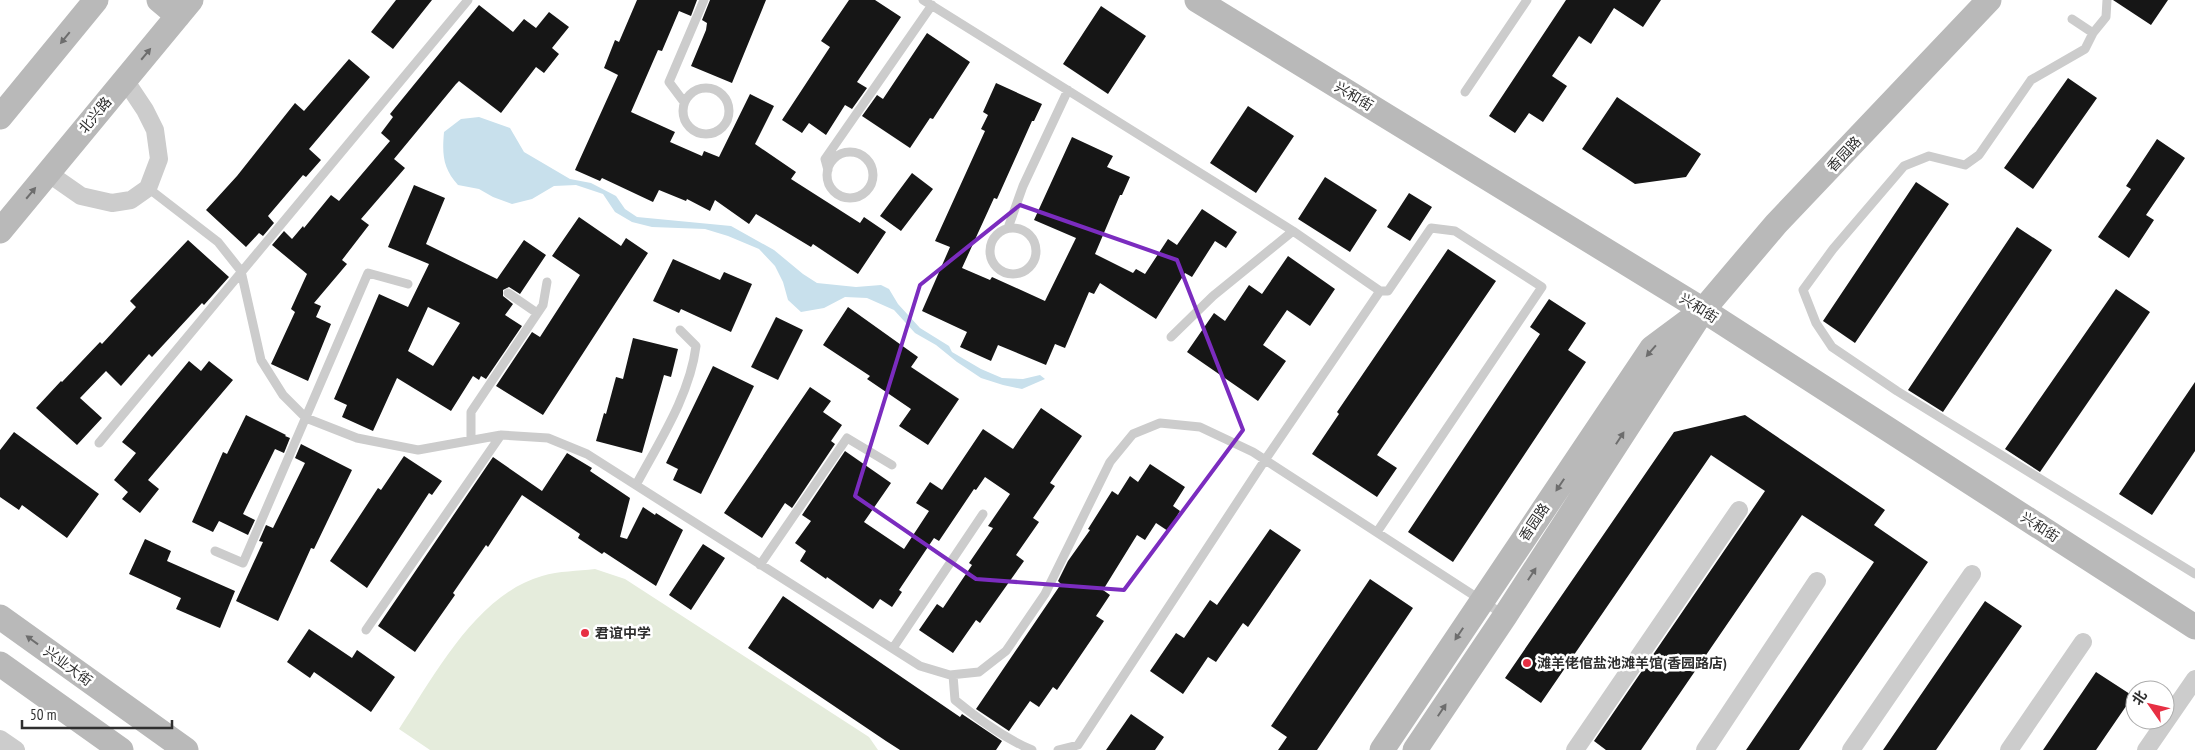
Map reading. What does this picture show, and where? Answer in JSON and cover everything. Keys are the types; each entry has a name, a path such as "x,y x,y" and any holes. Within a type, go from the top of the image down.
{"street":[{"path":"0,117 96,0"},
{"name":"兴和街","path":"1196,0 1703,310 2195,627"},
{"name":"香园路","path":"1415,750 1505,616 1703,310 1776,224 1989,0"},
{"name":"北兴路","path":"0,231 125,80 176,5"},
{"path":"48,173 81,196 112,203 131,200 148,188 159,159 155,130 145,110 125,80"},
{"name":"香园路","path":"1382,750 1652,348 1703,310"},
{"path":"1575,750 1739,510"},
{"path":"1851,750 1972,574"},
{"path":"1705,750 1817,581"},
{"name":"兴业大街","path":"0,617 186,750"},
{"path":"2009,750 2083,642"},
{"path":"0,664 121,750"},
{"path":"2146,750 2195,679"},
{"path":"0,739 16,750"}],"lane":[{"path":"99,444 468,0"},
{"path":"684,102 688,95 702,88 717,90 727,100 729,116 721,129 707,134 692,129 684,117 684,102 670,82 704,0"},
{"path":"923,0 1292,231 1380,291 1388,291 1431,228 1455,231 1542,287 1377,532"},
{"path":"1465,92 1527,0"},
{"path":"2107,0 2106,17 2093,33 2085,48 2031,80 1979,155 1964,165 1929,156 1904,166 1833,249 1803,290 1816,323 1832,347 1897,391 2195,574"},
{"path":"828,170 832,160 839,155 854,152 867,158 873,172 873,180 870,187 858,197 843,197 831,188 828,181 825,159 932,6"},
{"path":"2072,19 2093,33"},
{"path":"1008,228 1023,230 1030,234 1036,248 1036,256 1028,269 1013,274 1006,273 994,264 989,250 995,236 1008,228 1023,186 1068,90"},
{"path":"148,188 218,242 241,271 261,360 283,395 306,418 357,438 418,450 500,436 548,438 587,454 920,666 953,675 979,672 1006,651 1045,594 1110,462 1133,434 1160,423 1200,427 1265,460 1505,616"},
{"path":"1171,337 1213,296 1292,231"},
{"path":"214,551 243,563 368,273 408,284"},
{"path":"472,440 471,412 543,305 547,282"},
{"path":"1058,750 1078,745 1265,460 1380,291"},
{"path":"508,293 537,313"},
{"path":"636,485 672,417 694,365 696,346 680,330"},
{"path":"366,630 500,436"},
{"path":"760,565 846,438 892,465"},
{"path":"892,648 983,514"},
{"path":"953,675 955,700 973,715 1020,745 1032,750"}],"highlighted area":[{"path":"1020,205 1177,260 1243,430 1124,590 976,579 855,496 920,285"}],"green space":[{"name":"君谊中学","path":"595,569 625,579 869,737 878,750 430,750 399,729 459,639 497,600 518,586 548,574"}],"water":[{"path":"479,117 510,128 524,152 570,179 591,183 616,196 625,209 637,217 731,226 774,250 817,283 856,287 881,285 889,289 898,304 920,328 949,346 952,352 981,369 1002,378 1023,379 1040,375 1045,379 1022,389 981,378 936,345 915,333 894,310 867,298 845,297 824,308 801,312 788,300 783,282 775,266 759,249 705,229 652,227 632,222 615,212 603,194 576,185 554,186 532,199 512,204 479,189 458,185 446,167 443,148 444,132 461,119"}],"building":[{"path":"396,0 432,0 393,49 371,32"},
{"path":"637,0 697,0 691,16 679,11 662,51 658,50 631,112 675,132 670,142 702,156 704,151 719,157 750,94 774,106 755,144 796,172 791,179 860,223 864,217 886,232 858,274 813,244 811,247 756,214 749,224 715,200 710,211 687,199 686,201 659,190 653,202 602,178 600,181 575,170 618,75 604,68 615,40 619,42"},
{"path":"710,0 766,0 732,83 691,66 706,30 707,23 702,20"},
{"path":"849,0 875,0 901,17 857,82 867,88 852,109 845,105 826,135 809,123 802,133 782,120 830,47 821,41"},
{"path":"1566,0 1661,0 1643,27 1614,8 1591,44 1579,36 1552,76 1567,86 1543,122 1529,113 1515,133 1489,116"},
{"path":"2113,0 2168,0 2151,25"},
{"path":"479,5 513,32 524,19 536,28 549,12 569,27 552,48 559,54 544,73 536,67 501,113 459,81 456,84 394,159 405,168 361,219 369,225 342,260 347,264 314,303 321,306 316,317 331,324 308,381 271,364 295,312 291,309 307,274 272,245 284,231 292,239 303,226 304,228 331,195 339,201 390,141 381,133 393,117 390,114"},
{"path":"1101,6 1146,36 1108,94 1063,64"},
{"path":"927,33 970,62 933,119 930,118 910,148 862,116 877,95 883,99"},
{"path":"349,59 370,77 309,149 321,160 306,177 303,175 268,216 274,223 263,236 259,233 246,247 206,210 237,176 295,103 304,111"},
{"path":"2068,78 2097,98 2033,189 2004,168"},
{"path":"996,83 1042,104 1034,121 1032,121 997,199 994,198 962,268 990,280 992,277 1045,301 1076,238 1034,220 1072,137 1113,156 1107,167 1130,177 1122,195 1120,195 1095,254 1133,273 1136,269 1145,274 1168,239 1177,245 1202,209 1237,232 1226,248 1215,241 1192,277 1185,273 1156,319 1100,283 1094,294 1089,292 1065,348 1055,344 1046,365 998,345 991,361 960,347 967,332 922,311 950,247 935,241 985,131 981,129 988,115 983,112"},
{"path":"1617,97 1701,154 1686,177 1635,184 1582,149"},
{"path":"1248,106 1294,136 1256,193 1210,163"},
{"path":"2157,139 2185,158 2146,215 2154,220 2129,258 2098,237 2131,189 2126,186"},
{"path":"912,173 933,189 901,231 880,216"},
{"path":"1325,177 1377,210 1350,252 1298,219"},
{"path":"1916,182 1949,204 1855,343 1823,321"},
{"path":"414,185 445,198 426,244 497,279 524,240 546,255 520,294 509,287 503,290 503,296 513,304 505,315 522,326 486,379 481,376 479,380 473,376 451,411 397,378 373,431 342,417 347,405 334,399 379,294 408,307 429,264 388,247","holes":["428,307 460,323 433,366 408,351"]},
{"path":"1409,193 1432,207 1410,241 1387,227"},
{"path":"579,217 621,246 626,238 648,253 543,415 496,386 532,332 540,337 580,275 552,256"},
{"path":"2017,227 2052,250 1943,412 1908,390"},
{"path":"188,240 229,277 152,357 149,354 121,386 106,371 80,398 102,418 77,445 36,408 100,342 102,344 136,307 130,301"},
{"path":"1448,249 1496,281 1377,455 1397,468 1377,497 1312,454 1339,414 1337,412"},
{"path":"1288,256 1335,289 1310,326 1287,310 1263,345 1286,361 1258,401 1187,352 1214,313 1225,321 1249,285 1262,294"},
{"path":"673,259 720,280 724,272 752,284 731,332 681,309 679,313 653,301"},
{"path":"2116,289 2150,312 2040,472 2005,449"},
{"path":"1549,299 1586,323 1568,350 1586,362 1453,562 1408,532 1540,334 1530,327"},
{"path":"848,307 918,357 911,367 959,399 928,445 899,426 911,409 867,379 870,376 823,345"},
{"path":"776,317 803,330 778,380 751,367"},
{"path":"633,338 678,349 671,377 664,375 642,453 596,441 616,377 623,379"},
{"path":"189,361 201,371 209,361 233,380 148,480 159,489 140,513 122,499 128,492 114,480 136,453 122,442"},
{"path":"713,366 754,386 701,494 673,480 678,469 666,463"},
{"path":"2195,382 2195,451 2152,515 2119,494"},
{"path":"810,387 831,401 823,412 842,425 831,441 835,444 792,508 785,503 762,538 724,513"},
{"path":"1041,408 1082,436 1050,483 1055,486 1033,518 1039,522 1016,555 1024,561 980,623 976,620 953,653 919,630 937,604 943,608 972,565 969,563 993,528 988,526 1010,494 985,477 976,490 974,489 939,541 934,538 899,590 902,592 892,607 880,599 873,609 800,561 806,551 795,543 811,521 802,515 845,451 891,483 864,522 904,549 929,511 916,503 930,482 942,490 983,429 1013,449"},
{"path":"246,415 290,438 284,453 275,449 243,514 255,520 248,535 219,521 213,532 192,522 223,452 227,454"},
{"path":"1745,415 1885,510 1874,525 1928,562 1799,750 1746,750 1874,562 1802,515 1641,750 1606,750 1594,741 1765,491 1711,455 1541,703 1505,678 1674,432"},
{"path":"14,432 99,494 67,538 22,505 19,510 0,497 0,450"},
{"path":"301,444 352,470 314,549 311,548 278,621 236,601 263,542 259,541 266,525 273,528 305,463 295,458"},
{"path":"567,453 592,468 590,471 630,498 620,537 627,539 643,507 683,530 656,586 604,552 602,554 578,538 580,534 522,495 488,547 486,545 453,593 455,595 415,652 378,626 493,457 542,491"},
{"path":"404,456 442,481 432,495 429,493 367,588 330,561 378,488 381,490"},
{"path":"1150,464 1185,487 1173,506 1180,511 1168,531 1156,523 1145,540 1137,535 1103,590 1110,595 1096,616 1104,621 1057,690 1053,687 1039,707 1030,701 1009,731 976,709 1061,584 1058,581 1068,561 1090,530 1088,529 1112,491 1118,495 1130,476 1138,482"},
{"path":"1270,529 1301,550 1248,627 1243,623 1216,662 1208,657 1183,694 1150,671 1176,633 1184,638 1210,600 1217,605"},
{"path":"145,539 171,551 167,561 235,591 220,628 176,609 181,598 129,574"},
{"path":"703,544 725,558 691,610 669,595"},
{"path":"1370,579 1413,608 1317,750 1278,750 1287,737 1271,726"},
{"path":"783,596 960,717 962,714 1002,741 996,750 900,750 748,648"},
{"path":"1985,601 2022,626 1936,750 1883,750"},
{"path":"309,629 352,658 357,650 395,677 371,712 314,672 310,678 287,662"},
{"path":"2096,672 2125,691 2125,708 2096,750 2043,750"},
{"path":"1131,714 1164,737 1155,750 1106,750"}],"place":[{"name":"君谊中学","path":"585,633"},
{"name":"滩羊佬倌盐池滩羊馆(香园路店)","path":"1527,663"}]}
